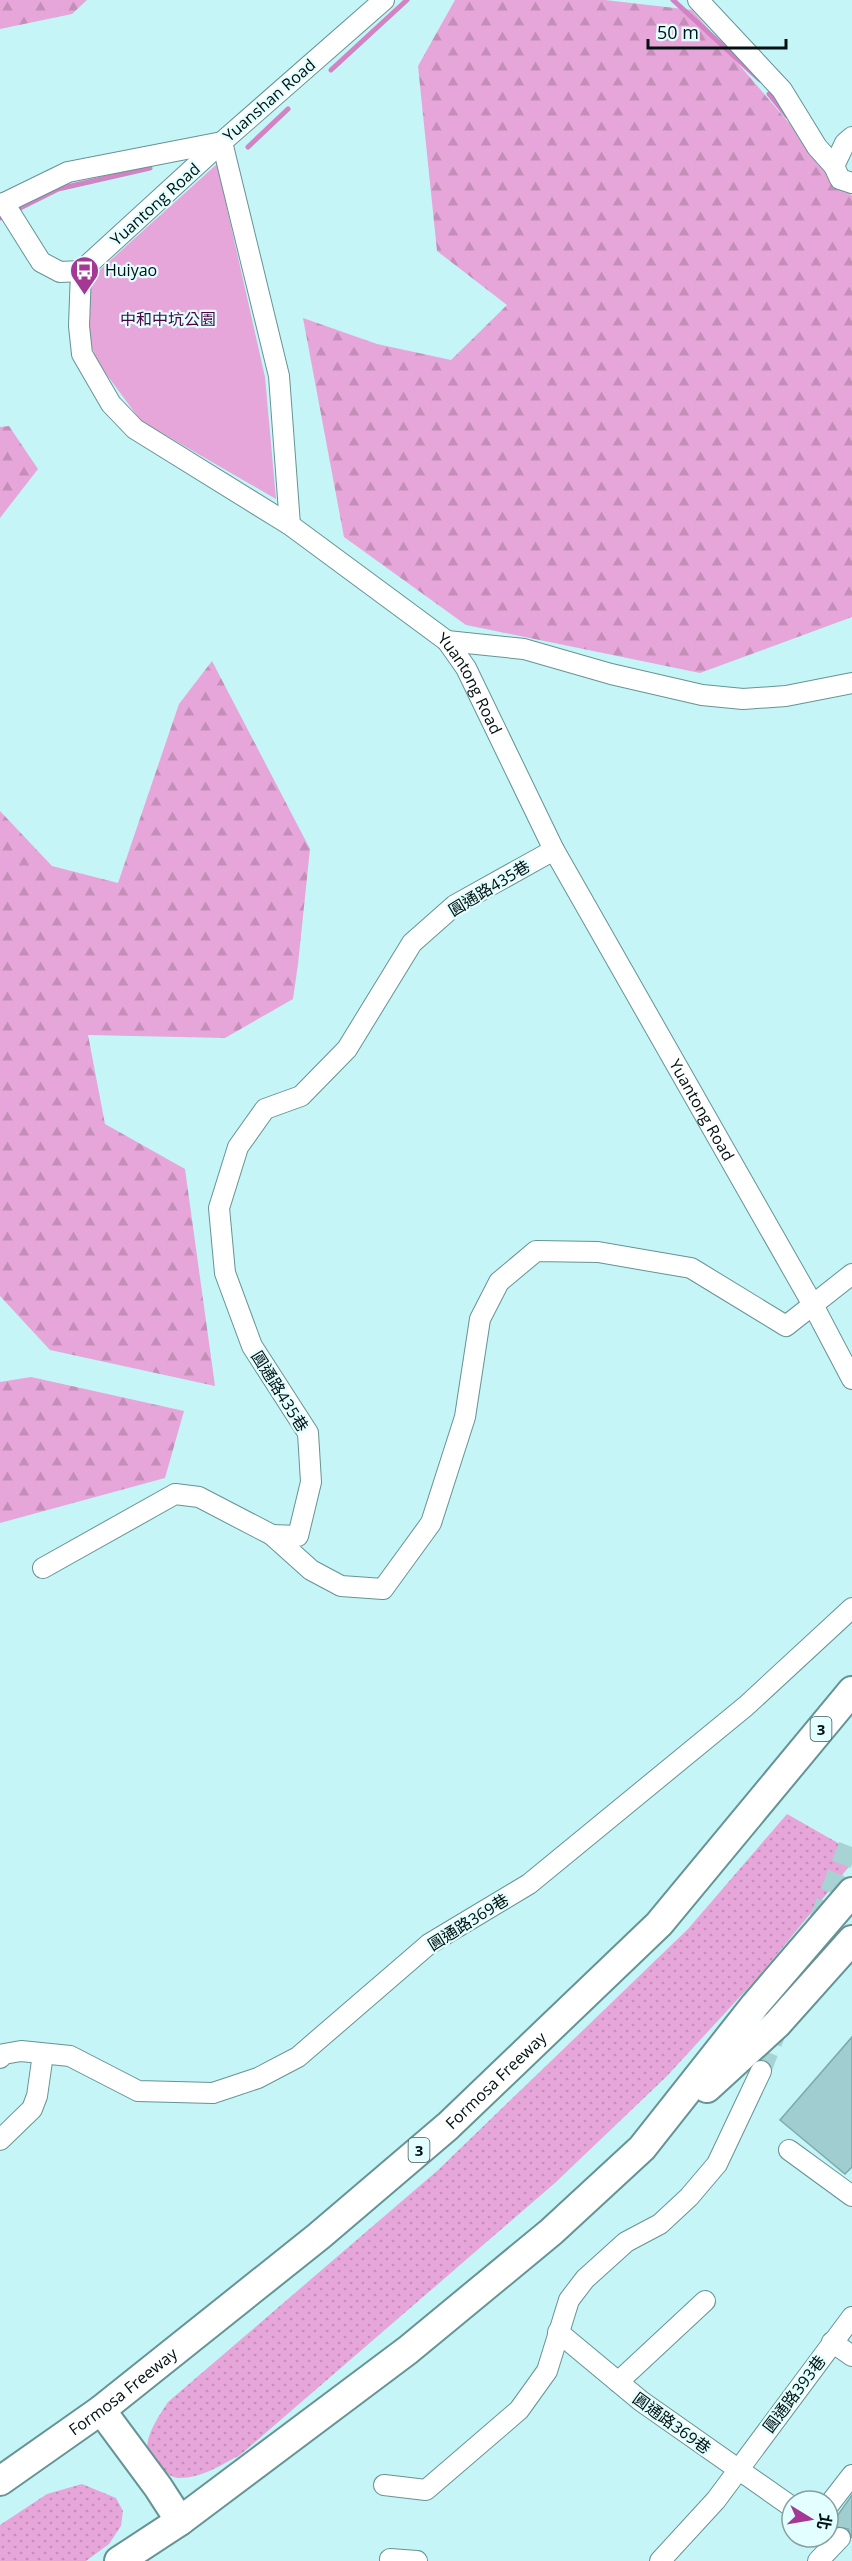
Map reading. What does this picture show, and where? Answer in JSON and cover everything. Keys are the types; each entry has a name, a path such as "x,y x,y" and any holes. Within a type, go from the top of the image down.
{"highway":[{"path":"790,1767 852,1668"},
{"name":"Formosa Freeway","path":"0,2481 101,2410 319,2236 448,2126 659,1924 852,1691"},
{"path":"642,2148 755,2006 852,1892"},
{"path":"118,2561 180,2521 408,2350 551,2232 777,2024 852,1940"},
{"path":"101,2410 180,2521"}],"street":[{"name":"Yuanshan Road","path":"7,209 68,172 222,142 384,0"},
{"path":"698,0 782,90 817,147 834,166 840,179 852,183"},
{"path":"834,166 845,143 852,137"},
{"name":"Yuantong Road","path":"222,142 81,271 79,326 82,354 111,404 135,429 290,525 447,641 466,668 554,850 813,1305 852,1379"},
{"path":"222,142 279,376 290,525"},
{"path":"7,209 41,262 60,272 81,271"},
{"path":"447,641 524,649 611,674 702,695 733,698 786,696 852,683"},
{"name":"圓通路435巷","path":"272,1535 298,1536 311,1482 308,1433 252,1346 225,1273 219,1208 238,1147 265,1109 301,1096 346,1049 412,944 455,905 554,850"},
{"path":"43,1568 175,1494 199,1497 272,1535 311,1570 341,1586 383,1589 431,1523 465,1418 480,1319 499,1282 536,1251 598,1252 691,1268 786,1326 852,1274"},
{"name":"圓通路369巷","path":"1,2055 21,2051 70,2056 138,2091 213,2093 258,2078 298,2057 429,1944 530,1884 746,1706 852,1608"},
{"path":"0,2140 32,2109 38,2096 43,2054"},
{"path":"384,2485 426,2490 519,2409 547,2371 569,2300 585,2279 626,2242 660,2224 689,2198 717,2164 760,2071"},
{"path":"789,2150 852,2196"},
{"path":"618,2382 705,2301"},
{"name":"圓通路393巷","path":"660,2561 716,2500 852,2317"},
{"name":"圓通路369巷","path":"558,2332 618,2382 780,2499"},
{"path":"832,2342 852,2356"},
{"path":"840,2490 852,2475"},
{"path":"818,2561 829,2549"},
{"path":"390,2559 417,2561"}],"green space":[{"path":"0,0 87,0 72,14 0,29"},
{"path":"455,0 605,0 692,10 852,196 852,617 700,673 466,625 344,537 303,318 377,344 451,360 507,305 437,251 418,66"},
{"name":"中和中坑公園","path":"217,164 265,377 276,499 141,421 98,363 72,295"},
{"path":"9,426 38,469 0,518 0,427"},
{"path":"212,661 310,849 293,999 225,1038 88,1035 105,1124 185,1169 215,1386 50,1350 0,1296 0,811 52,866 118,883 179,704"},
{"path":"31,1377 184,1411 165,1478 0,1523 0,1382"},
{"path":"787,1814 852,1851 852,1863 760,1975 667,2076 555,2183 240,2455 196,2476 179,2478 153,2463 148,2455 149,2438 152,2428 168,2402 437,2171 688,1929"},
{"path":"82,2484 116,2498 123,2511 121,2526 109,2544 86,2561 0,2561 0,2525 47,2494"}],"building":[{"path":"852,2037 852,2167 845,2174 780,2120"},
{"path":"852,2495 852,2538 848,2529 840,2528 840,2512"}],"waterway":[{"path":"331,70 407,0"},
{"path":"673,0 760,80"},
{"path":"769,94 787,116"},
{"path":"248,147 288,109"},
{"path":"0,218 58,189 150,168"}],"tunnel":[{"path":"819,1920 852,1837"},
{"path":"761,2071 807,1953"}],"place":[{"name":"Huiyao","path":"84,296"}]}
